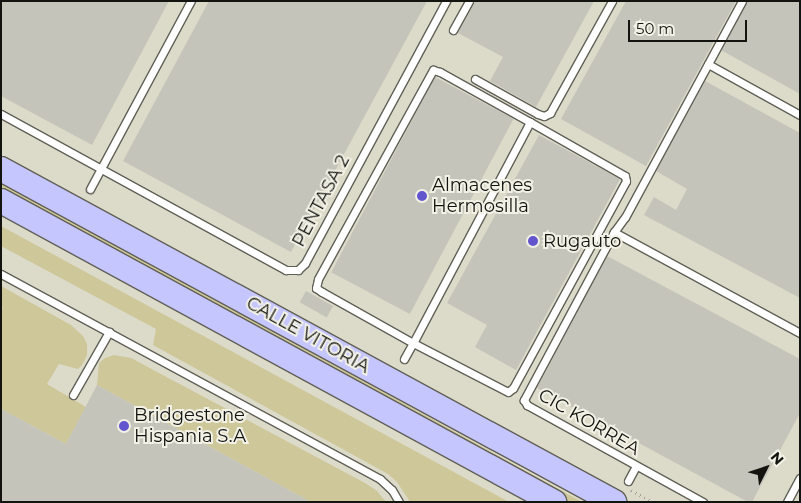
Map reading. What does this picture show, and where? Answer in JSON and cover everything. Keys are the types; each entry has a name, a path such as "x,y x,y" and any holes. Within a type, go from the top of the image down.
{"highway":[{"name":"CALLE VITORIA","path":"1,168 614,502"},
{"name":"CALLE VITORIA","path":"1,201 554,502"}],"lane":[{"path":"90,189 191,1"},
{"name":"PENTASA 2","path":"1,114 286,270 298,270 305,263 446,1"},
{"path":"453,30 469,1"},
{"path":"475,79 538,114 544,116 550,114 612,1"},
{"name":"CIC KORREA","path":"702,502 527,405 524,400 614,232 625,216 742,1"},
{"path":"708,64 800,115"},
{"path":"433,70 440,72 621,172 625,176 626,181 513,388 508,392 413,342 316,288 318,279 433,70"},
{"path":"404,359 530,122"},
{"path":"614,232 800,333"},
{"path":"1,274 380,479 392,490 399,502"},
{"path":"73,394 109,332"},
{"path":"628,481 636,466"},
{"path":"787,502 800,478"}],"shaded area":[{"path":"1,1 800,1 800,502 1,502"},
{"path":"1,180 582,502 561,502 1,191"},
{"path":"1,226 509,502 410,502 397,482 388,474 153,345 156,329 1,246"},
{"path":"1,286 71,325 83,336 87,344 87,355 78,369 59,364 47,384 86,407 66,444 1,409 1,312 3,308 1,307"},
{"path":"114,355 131,358 365,483 377,491 386,502 311,502 97,385 99,363 105,358"}],"building":[{"path":"1,1 169,1 92,145 1,96"},
{"path":"209,1 427,1 291,252 123,161"},
{"path":"475,1 594,1 536,107 490,81 503,57 458,33"},
{"path":"626,1 736,1 646,166 561,119"},
{"path":"747,1 800,1 800,94 721,50"},
{"name":"Almacenes Hermosilla","path":"435,77 514,119 410,314 331,272"},
{"path":"705,81 800,133 800,298 644,215 654,197 676,210 687,189 656,171"},
{"name":"Rugauto","path":"539,135 620,179 516,370 475,347 487,325 447,303"},
{"path":"607,256 800,359 800,413 752,502 748,502 537,388"},
{"path":"306,291 333,306 327,317 300,302"},
{"name":"Bridgestone Hispania S.A","path":"97,385 311,502 1,502 1,409 66,444"}],"place":[{"name":"Almacenes Hermosilla","path":"422,196"},
{"name":"Rugauto","path":"533,241"},
{"name":"Bridgestone Hispania S.A","path":"124,426"}]}
